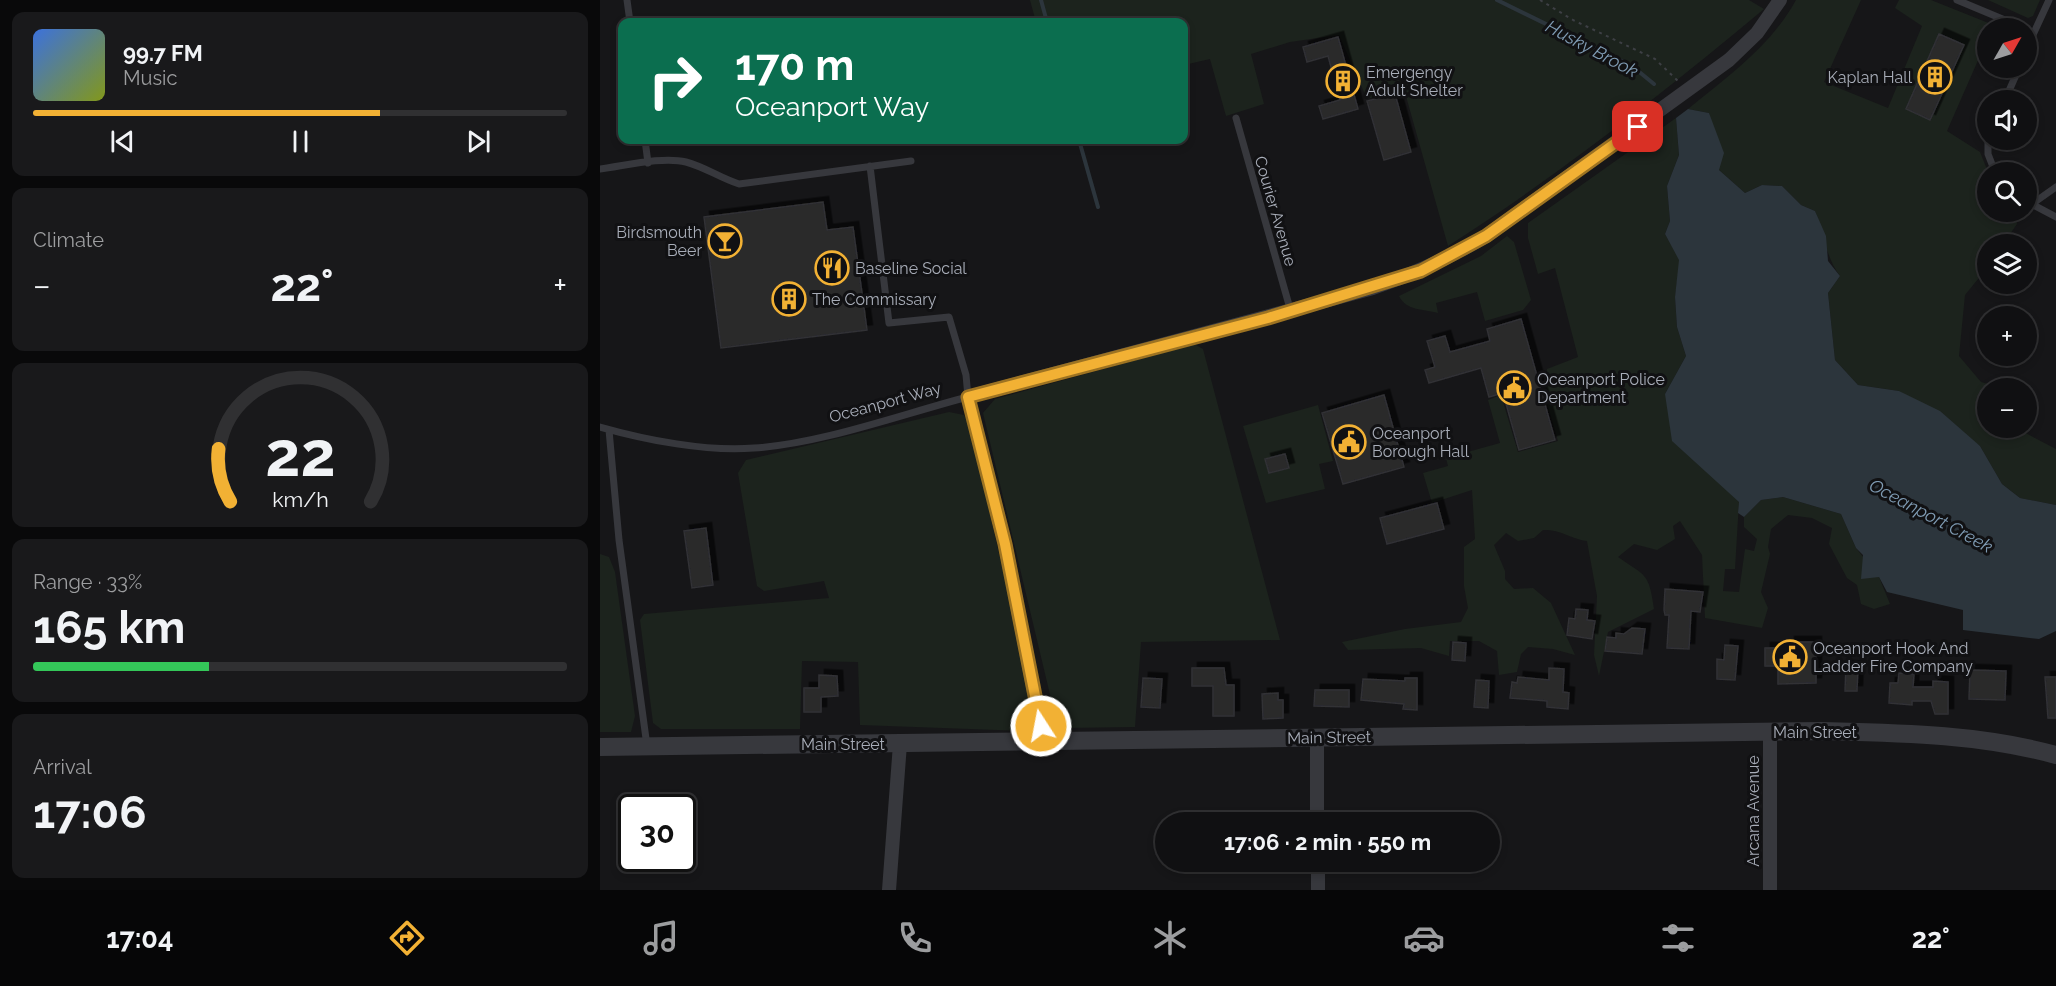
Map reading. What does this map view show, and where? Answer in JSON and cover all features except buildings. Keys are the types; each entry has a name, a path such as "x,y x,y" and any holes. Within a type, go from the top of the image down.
{"street":[{"name":"Oceanport Way","path":"968,397 1291,312 1373,288 1421,271 1455,255 1486,236 1740,51 1757,33 1780,0"},
{"path":"968,397 1005,544 1044,743"},
{"name":"Main Street","path":"600,747 1770,732 1941,735 1996,741 2056,755"},
{"name":"Arcana Avenue","path":"1770,732 1770,890"},
{"path":"1317,737 1317,812"},
{"path":"889,890 900,744"},
{"path":"1318,872 1318,890"}],"lane":[{"path":"627,0 629,18"},
{"path":"1958,0 2000,18"},
{"path":"2036,18 2049,0"},
{"name":"Courier Avenue","path":"1236,118 1291,312"},
{"path":"646,144 648,163"},
{"path":"600,169 682,161 705,168 739,184 911,161"},
{"path":"870,166 889,323 949,317 966,375 968,397"},
{"path":"2037,198 2056,187"},
{"path":"2037,207 2056,217"},
{"name":"Oceanport Way","path":"600,427 705,447 752,449 788,444 968,397"},
{"path":"609,430 619,540 647,746"}],"path":[{"path":"1540,0 1574,20 1655,59 1667,68 1686,91"}],"shaded area":[{"path":"1030,0 1749,0 1764,9 1610,132 1530,191 1448,246 1404,89 1367,99 1339,35 1290,42 1251,54 1264,104 1226,116 1210,59 1188,64 1188,18 1035,18"},
{"path":"1796,0 1861,0 1824,82 1888,108 1922,26 1895,8 1899,0 1931,0 1977,18 1977,63 1947,131 1980,152 1984,162 1977,162 1977,222 2016,222 2017,224 2010,234 1977,234 1977,280 1965,295 1959,356 1978,378 1977,438 2035,438 2056,449 2056,505 2020,498 2002,484 1980,446 1899,391 1858,385 1835,360 1828,293 1840,276 1828,253 1815,211 1801,205 1782,186 1762,185 1745,193 1719,170 1709,113 1688,109 1747,60 1786,17"},
{"path":"1988,0 2040,0 2033,16 2028,18"},
{"path":"1676,118 1679,155 1667,186 1670,221 1665,234 1680,260 1675,297 1677,327 1686,356 1665,394 1739,502 1735,569 1725,569 1723,591 1739,592 1745,549 1754,551 1757,539 1744,527 1744,517 1761,500 1783,497 1841,514 1856,548 1879,577 1890,604 1874,609 1861,604 1857,585 1847,578 1829,544 1832,528 1812,518 1788,515 1771,529 1768,547 1770,554 1761,592 1768,608 1762,628 1705,618 1702,555 1680,521 1673,526 1675,539 1657,550 1634,544 1618,557 1640,572 1648,581 1654,609 1608,632 1599,676 1594,655 1597,596 1587,541 1550,530 1543,530 1534,538 1518,541 1506,533 1494,545 1505,571 1505,579 1514,589 1533,588 1551,603 1575,655 1553,649 1528,647 1521,654 1517,672 1499,675 1497,651 1479,641 1450,641 1449,656 1421,648 1348,650 1342,642 1405,629 1461,622 1468,608 1464,586 1464,547 1475,539 1472,490 1432,503 1423,473 1448,466 1446,458 1500,443 1488,400 1501,395 1518,452 1558,441 1544,392 1547,369 1578,357 1555,268 1538,274 1528,238 1528,223"},
{"path":"1507,236 1514,242 1531,300 1523,310 1485,321 1477,292 1436,303 1438,313 1411,307 1399,296 1481,256"},
{"path":"1194,344 1203,349 1280,640 1141,642 1135,727 1065,728 1057,724 983,413 995,399"},
{"path":"1318,405 1333,461 1319,464 1325,489 1266,503 1243,426"},
{"path":"949,412 964,415 970,427 1037,719 1032,729 1027,731 860,725 858,662 802,661 800,729 661,729 653,723 640,620 644,614 829,598 824,581 764,591 757,586 738,473 746,460"},
{"path":"600,554 609,557 615,572 635,716 631,732 600,732"}],"water":[{"name":"Oceanport Creek","path":"1688,109 1709,113 1724,153 1719,170 1745,193 1762,185 1782,186 1801,205 1815,211 1826,236 1828,261 1840,276 1828,293 1835,360 1858,385 1899,391 1940,411 1980,446 2002,484 2020,498 2056,505 2056,631 2039,639 1963,630 1963,610 1887,592 1879,577 1861,579 1863,555 1856,548 1841,514 1783,497 1761,500 1744,517 1738,513 1739,502 1672,441 1665,394 1686,356 1677,327 1675,297 1679,260 1665,234 1670,221 1667,186 1679,155 1676,118"}],"waterway":[{"path":"1041,0 1046,18"},
{"name":"Husky Brook","path":"1497,0 1632,66 1654,84"},
{"path":"1080,144 1098,207"}],"place":[{"name":"Kaplan Hall","path":"1935,77"},
{"name":"Emergengy Adult Shelter","path":"1343,81"},
{"name":"Birdsmouth Beer","path":"725,241"},
{"name":"Baseline Social","path":"832,268"},
{"name":"The Commissary","path":"789,299"},
{"name":"Oceanport Police Department","path":"1514,388"},
{"name":"Oceanport Borough Hall","path":"1349,442"},
{"name":"Oceanport Hook And Ladder Fire Company","path":"1790,657"}],"route":[{"path":"1041,726 1005,544 968,397 1268,318 1373,288 1421,271 1455,255 1486,236 1638,127"}]}
